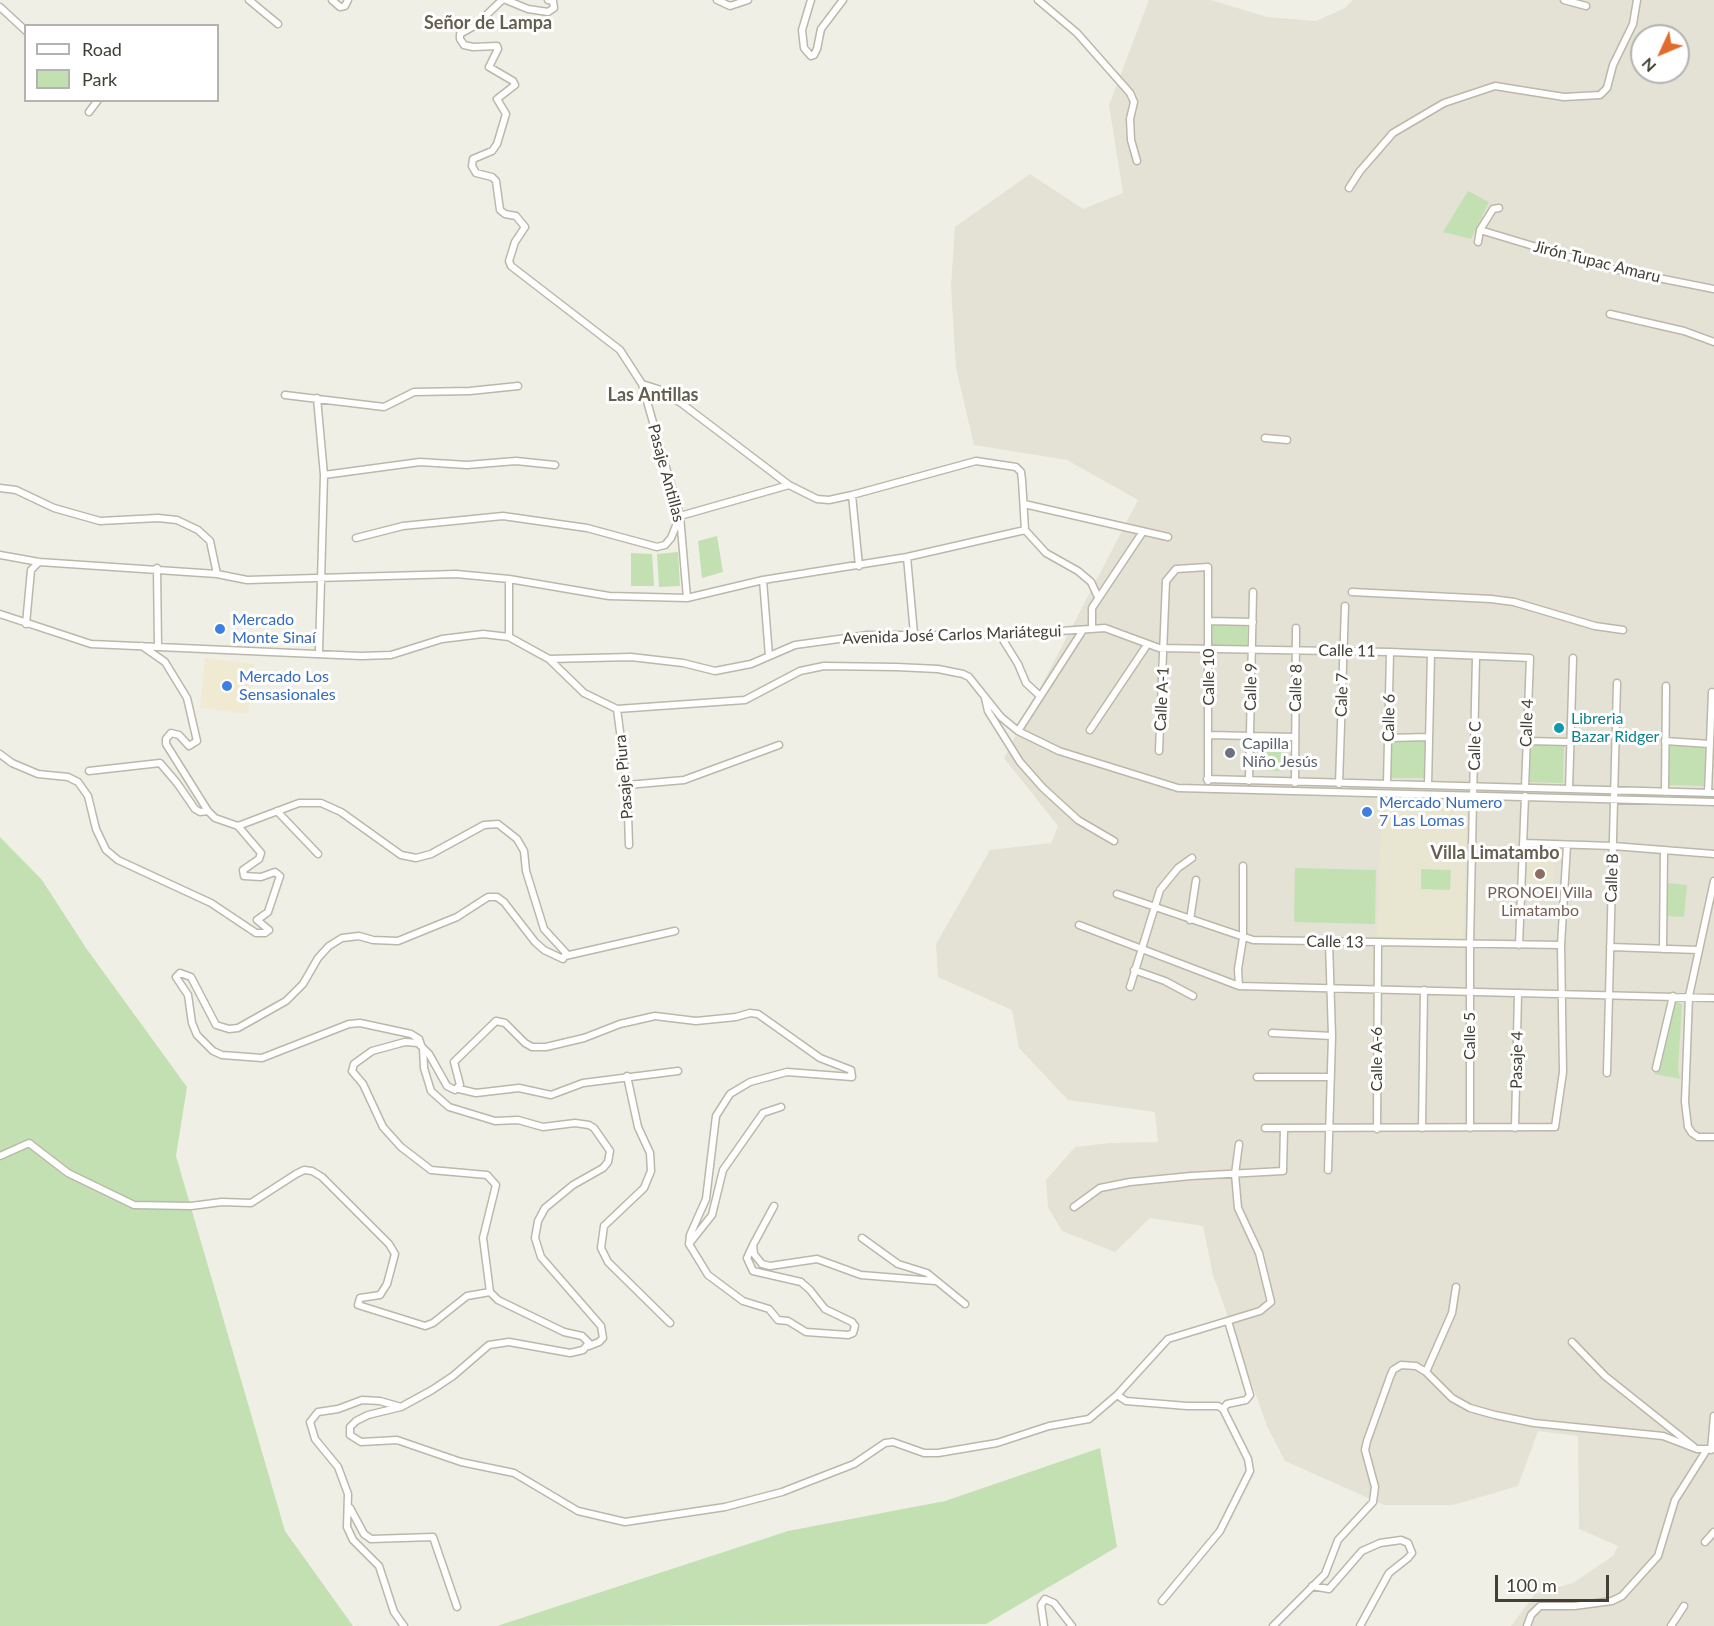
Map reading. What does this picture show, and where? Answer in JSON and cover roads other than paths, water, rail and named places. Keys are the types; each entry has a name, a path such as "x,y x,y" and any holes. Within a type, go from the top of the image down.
{"street":[{"path":"249,0 278,24"},
{"path":"332,0 340,7 345,6 348,0"},
{"path":"504,0 528,9 548,12 554,8 553,1 548,0"},
{"name":"Pasaje Antillas","path":"504,0 476,25 460,34 464,45 497,46 498,49 489,67 513,81 515,85 497,99 506,114 506,121 497,144 473,159 472,166 476,173 492,177 496,182 500,210 505,214 516,216 525,227 511,252 509,261 511,266 620,350 642,384 680,516 687,598"},
{"path":"717,0 730,6 748,0"},
{"path":"811,0 802,30 804,48 810,56 814,55 817,49 821,29 843,0"},
{"path":"1038,0 1077,33 1130,93 1134,102 1130,119 1131,140 1137,161"},
{"path":"1564,0 1586,6"},
{"path":"1349,188 1360,171 1373,159 1393,133 1444,103 1495,86 1564,97 1600,95 1607,88 1613,65 1633,24 1637,0"},
{"path":"0,7 24,30"},
{"path":"89,112 96,102"},
{"path":"1478,242 1480,230 1493,209 1499,207"},
{"name":"Jirón Tupac Amaru","path":"1480,230 1603,267 1714,289"},
{"path":"1610,314 1684,331 1714,342"},
{"path":"642,384 658,389 681,403 789,485 817,499 852,495 976,461 1016,466 1021,471 1025,530 1046,553 1078,571 1091,582 1098,597"},
{"path":"285,395 384,407 414,392 470,392 518,386"},
{"path":"317,398 324,475 318,652"},
{"path":"1265,438 1287,440"},
{"path":"324,475 420,462 466,465 516,460 555,465"},
{"path":"356,538 403,526 503,516 587,528 657,547 665,545 671,538 680,516 789,485"},
{"path":"0,488 16,490 62,511 100,521 158,518 177,520 198,530 210,542 217,574"},
{"path":"852,495 859,566"},
{"path":"1024,504 1142,533 1168,537"},
{"path":"0,555 39,562 157,568 217,574 247,580 456,574 509,579 609,596 687,598 763,580 907,557 1025,530"},
{"path":"1092,629 1092,608 1142,533"},
{"path":"907,557 914,634"},
{"path":"26,624 31,570 39,562"},
{"name":"Calle 10","path":"1208,567 1208,788"},
{"name":"Calle A-1","path":"1159,751 1166,581 1176,569 1208,567"},
{"path":"157,568 158,647"},
{"path":"509,579 509,637"},
{"path":"763,580 769,656"},
{"name":"Calle 9","path":"1249,782 1253,592"},
{"path":"1352,592 1514,602 1595,626 1623,630"},
{"name":"Cale 7","path":"1339,784 1344,606"},
{"path":"0,614 91,644 229,651 391,655 461,635 483,634 509,637 549,659 584,693 617,710 745,700 800,671 824,666 938,669 969,677 1001,717 1018,731 1059,751 1168,787 1714,802"},
{"path":"1208,621 1252,622"},
{"name":"Avenida José Carlos Mariátegui","path":"549,659 631,657 683,663 714,671 750,664 795,645 868,635 1000,635 1105,628 1147,645 1164,648"},
{"name":"Calle 8","path":"1295,783 1296,628"},
{"path":"1018,731 1083,630"},
{"path":"1000,635 1018,663 1026,683 1040,696"},
{"path":"1090,730 1147,645"},
{"path":"0,754 12,763 38,774 68,777 78,782 88,796 96,829 106,850 118,860 211,903 238,919 247,929 256,933 266,933 269,930 257,920 268,912 280,876 275,872 261,877 244,876 243,870 259,859 261,853 238,826 216,818 208,811 166,744 166,739 171,734 179,735 189,746 197,741 187,698 165,662 141,646"},
{"name":"Calle 11","path":"1164,648 1252,648 1530,658"},
{"name":"Calle 6","path":"1388,784 1390,652"},
{"path":"1428,785 1431,654"},
{"name":"Calle C","path":"1470,944 1476,656"},
{"name":"Calle 4","path":"1525,788 1530,658"},
{"path":"1569,789 1573,658"},
{"name":"Calle B","path":"1607,1073 1617,683"},
{"path":"1665,792 1666,686"},
{"path":"1208,779 1249,782 1711,793 1712,692"},
{"path":"985,698 988,711 1020,762 1043,788 1078,820 1114,841"},
{"name":"Pasaje Piura","path":"617,710 627,785 629,845"},
{"path":"1209,735 1295,737"},
{"path":"1388,738 1429,737"},
{"path":"1527,741 1571,742"},
{"path":"1665,741 1710,744"},
{"path":"627,785 684,780 780,746"},
{"path":"89,771 160,763 195,809 200,812 208,811"},
{"path":"1519,945 1525,796"},
{"path":"238,826 298,803 321,803 341,812 400,855 416,858 431,854 484,825 498,824 517,838 522,845 544,928 563,949 565,956"},
{"path":"277,811 318,854"},
{"path":"1523,843 1613,846 1714,854"},
{"path":"1265,1128 1555,1127 1563,1071 1561,945 1567,845"},
{"path":"1663,949 1664,850"},
{"path":"1130,987 1153,906 1167,880 1192,858"},
{"path":"1239,986 1238,969 1243,938 1243,866"},
{"path":"1190,920 1196,880"},
{"path":"1714,881 1689,996 1685,1102 1688,1127 1692,1133 1698,1137 1714,1137"},
{"name":"Calle 13","path":"1117,894 1243,938 1329,942 1561,945"},
{"path":"675,931 559,959 544,950 526,932 504,902 497,897 488,897 457,917 398,940 373,940 359,936 342,938 329,946 318,958 303,984 286,1001 238,1028 229,1029 216,1025 191,977 180,973 176,977 188,995 192,1023 197,1035 213,1051 222,1055 262,1058 349,1024 360,1023 415,1036 447,1086 453,1090 476,1093 519,1088 551,1095 583,1083 678,1071"},
{"path":"1079,925 1239,986 1609,993 1714,998"},
{"path":"1328,1170 1332,1036 1329,942"},
{"name":"Calle A-6","path":"1377,1129 1378,943"},
{"name":"Calle 5","path":"1470,944 1470,1128"},
{"path":"1610,947 1699,950"},
{"path":"1134,970 1193,996"},
{"path":"1422,1128 1424,990"},
{"name":"Pasaje 4","path":"1515,1128 1518,993"},
{"path":"1656,1068 1673,996"},
{"path":"459,1089 454,1062 498,1020 505,1023 532,1047 546,1047 584,1038 620,1024 655,1016 696,1021 736,1017 750,1012 770,1021 820,1058 851,1070 849,1079 787,1072 767,1075 739,1087 730,1094 716,1116 706,1199 690,1235 689,1244 708,1275 743,1301 769,1310 778,1320 788,1321 806,1332 848,1335 853,1333 855,1329 852,1322 825,1310 801,1282 753,1271 747,1258 774,1206"},
{"path":"1272,1033 1332,1036"},
{"path":"422,1047 410,1042 385,1046 360,1058 354,1064 352,1071 361,1081 383,1127 418,1162 431,1170 487,1175 493,1179 496,1191 483,1238 490,1292 498,1300 564,1332 588,1339 589,1346"},
{"path":"422,1047 424,1068 431,1091 449,1107 495,1121 518,1120 543,1127 575,1123 589,1125 594,1128 610,1151 608,1162 603,1168 573,1185 545,1208 539,1216 534,1238 541,1257 601,1326 603,1338 570,1353 509,1342 489,1345 453,1376 401,1407 368,1415 356,1421 350,1427 350,1435 361,1442 397,1440 461,1462 514,1473 578,1511 625,1522 725,1507 782,1492 854,1464 885,1443 893,1442 931,1453 997,1443 1049,1426 1089,1419 1117,1395 1168,1339 1260,1311 1271,1302 1259,1253 1238,1208 1235,1174 1239,1144"},
{"path":"627,1076 638,1128 650,1153 651,1171 644,1188 604,1226 601,1248 608,1262 670,1323"},
{"path":"1257,1077 1330,1077"},
{"path":"689,1244 712,1215 723,1170 763,1113 781,1107"},
{"path":"1074,1207 1100,1188 1191,1176 1283,1171 1284,1128"},
{"path":"0,1156 29,1143 68,1173 134,1205 191,1206 222,1202 251,1203 296,1174 304,1170 312,1171 322,1177 389,1244 395,1254 384,1290 380,1295 360,1298 358,1305 425,1326 433,1323 467,1296 490,1292"},
{"path":"862,1238 898,1264 927,1273 965,1304"},
{"path":"753,1245 756,1258 766,1265 811,1259 830,1262 848,1272 861,1275 935,1281"},
{"path":"1426,1372 1452,1313 1456,1287"},
{"path":"1223,1408 1227,1404 1246,1400 1250,1395 1228,1321"},
{"path":"1572,1342 1605,1376 1697,1449"},
{"path":"1273,1626 1325,1574 1338,1540 1373,1502 1375,1496 1365,1450 1393,1370 1401,1365 1416,1366 1426,1372 1452,1398 1470,1408 1486,1413 1534,1423 1663,1436 1697,1449 1710,1450"},
{"path":"1117,1395 1126,1401 1223,1408 1248,1459 1250,1471 1220,1531 1162,1601"},
{"path":"401,1407 380,1401 362,1400 313,1415 311,1430 338,1467 348,1494 346,1527 353,1540 380,1566 394,1612 404,1626"},
{"path":"1527,1626 1531,1615 1540,1606 1574,1606 1612,1601 1622,1596 1658,1556 1675,1500 1710,1450 1714,1416"},
{"path":"348,1505 364,1534 371,1539 433,1537 457,1607"},
{"path":"1705,1542 1714,1532"},
{"path":"1312,1586 1329,1589 1362,1551 1380,1543 1401,1540 1408,1543 1412,1553 1389,1573 1360,1626"},
{"path":"1044,1626 1041,1605 1045,1599 1053,1603 1072,1626"},
{"path":"1671,1626 1684,1606"}],"place":[{"name":"Mercado Monte Sinaí","path":"220,629"},
{"name":"Mercado Los Sensasionales","path":"227,686"},
{"name":"Libreria Bazar Ridger","path":"1559,728"},
{"name":"Capilla Niño Jesús","path":"1230,753"},
{"name":"Mercado Numero 7 Las Lomas","path":"1367,812"},
{"name":"PRONOEI Villa Limatambo","path":"1540,874"}],"district":[{"name":"Señor de Lampa","path":"488,23"},
{"name":"Las Antillas","path":"653,395"},
{"name":"Villa Limatambo","path":"1495,853"}]}
